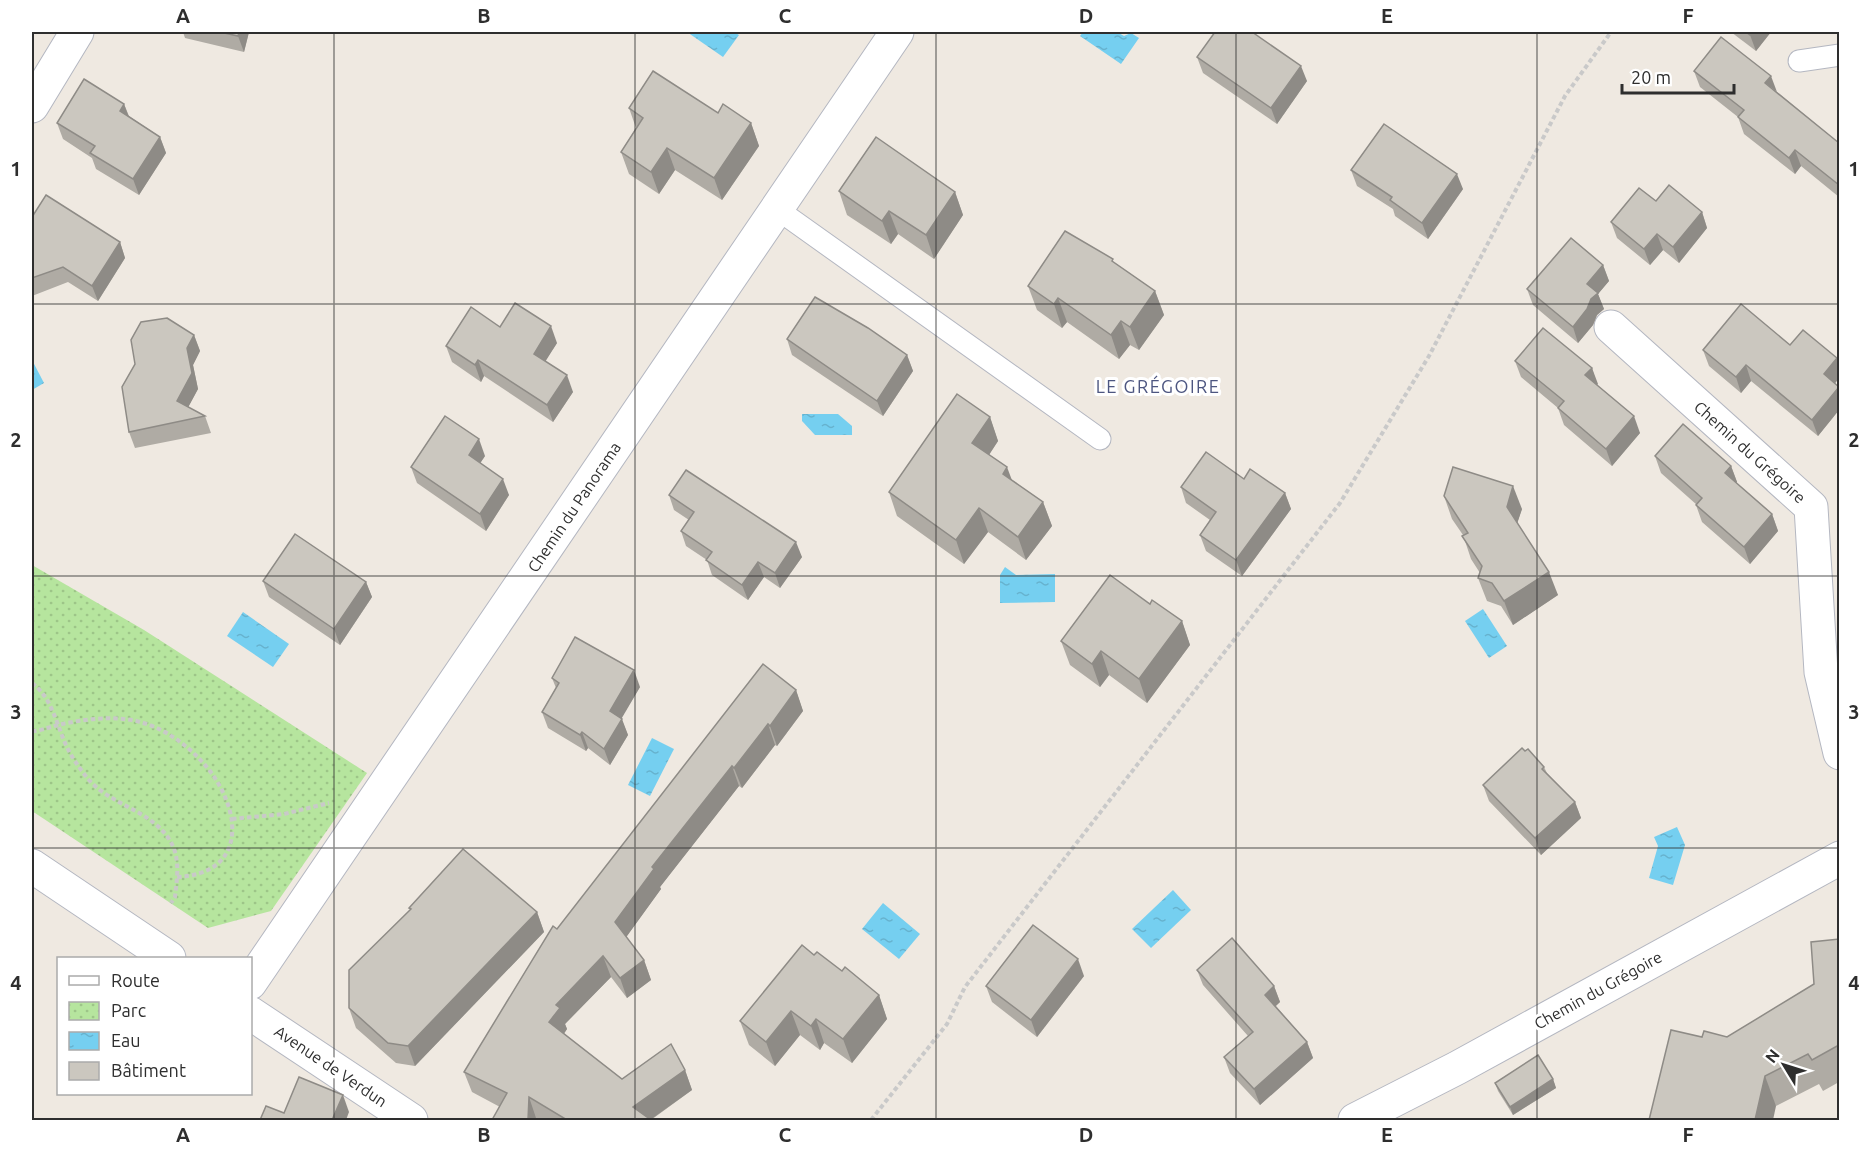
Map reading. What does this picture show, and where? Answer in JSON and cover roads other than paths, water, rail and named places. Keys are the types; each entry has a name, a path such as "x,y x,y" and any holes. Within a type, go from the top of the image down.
{"street":[{"path":"32,106 77,32"},
{"name":"Chemin du Panorama","path":"252,980 897,32"},
{"name":"Chemin du Grégoire","path":"1611,327 1810,507 1821,672 1839,753"},
{"name":"Chemin du Grégoire","path":"1355,1120 1457,1068 1839,858"},
{"path":"32,866 168,957"},
{"name":"Avenue de Verdun","path":"252,1013 411,1120"}],"lane":[{"path":"1799,61 1839,55"},
{"path":"777,209 1100,439"}],"water":[{"path":"687,32 734,32 739,35 723,57"},
{"path":"1083,32 1117,32 1124,36 1131,33 1139,38 1121,64 1080,36"},
{"path":"32,360 44,383 32,390"},
{"path":"802,414 838,414 852,426 852,435 815,435 802,421"},
{"path":"1005,567 1016,575 1055,574 1055,602 1000,603 1000,575"},
{"path":"1483,609 1507,646 1489,658 1465,621"},
{"path":"243,612 289,644 273,667 227,636"},
{"path":"652,738 674,749 650,796 628,785"},
{"path":"1677,827 1685,845 1673,885 1649,878 1658,846 1654,837"},
{"path":"1173,890 1191,910 1151,948 1132,929"},
{"path":"883,903 920,934 899,959 862,929"}],"district":[{"name":"LE GRÉGOIRE","path":"1158,387"}]}
